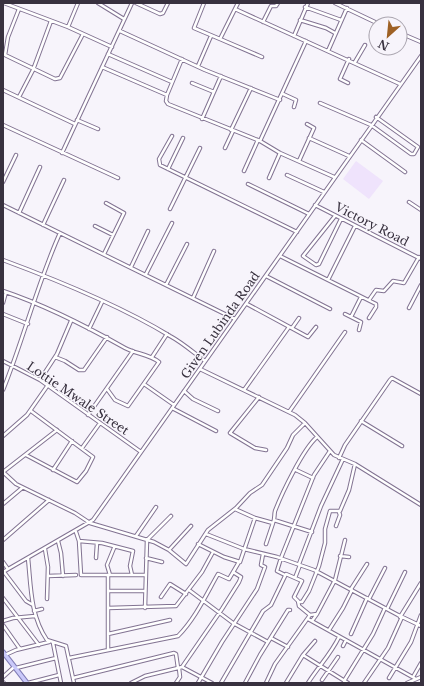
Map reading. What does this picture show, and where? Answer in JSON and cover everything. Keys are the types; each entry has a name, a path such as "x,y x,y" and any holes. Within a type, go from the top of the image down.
{"main road":[{"path":"4,653 27,683"}],"street":[{"path":"4,3 68,27 112,47"},
{"path":"68,27 78,3"},
{"path":"98,3 124,20"},
{"path":"62,153 132,3"},
{"path":"136,3 160,14 163,13 168,3"},
{"path":"204,3 194,28 262,57"},
{"path":"220,39 238,3"},
{"path":"263,22 270,7 276,6 278,3"},
{"path":"294,36 308,3"},
{"path":"335,3 368,18"},
{"path":"305,7 341,20"},
{"path":"328,51 347,8"},
{"path":"19,9 8,37 5,55 33,70 59,79 83,34"},
{"path":"235,9 349,59 400,84"},
{"path":"300,20 326,28 335,33"},
{"path":"19,97 33,70 51,21"},
{"path":"120,31 221,76 280,100"},
{"path":"198,66 211,36"},
{"path":"408,36 421,42"},
{"path":"244,171 280,100 306,41"},
{"path":"355,62 365,45"},
{"path":"108,54 172,82"},
{"name":"Given Lubinda Road","path":"4,572 90,523 247,304 376,117 421,56"},
{"path":"182,59 167,95 166,101 170,106 259,141 280,153 334,177"},
{"path":"348,83 340,79 349,59"},
{"path":"102,67 167,95"},
{"path":"202,119 221,76"},
{"path":"192,83 214,92"},
{"path":"225,148 250,88"},
{"path":"3,90 75,124"},
{"path":"282,94 296,100 294,107"},
{"path":"320,103 371,125 411,154 414,154 418,149 417,146 376,117"},
{"path":"77,120 98,129"},
{"path":"299,161 314,128 307,124"},
{"path":"3,125 118,178"},
{"path":"172,136 159,162 160,165 297,232"},
{"path":"168,169 183,138"},
{"path":"309,138 349,156"},
{"path":"361,140 405,172"},
{"path":"170,209 200,148"},
{"path":"269,178 280,153"},
{"path":"3,182 16,155"},
{"path":"19,213 40,167"},
{"path":"287,175 324,192"},
{"path":"43,225 64,180"},
{"path":"248,184 309,214"},
{"path":"409,202 421,210"},
{"path":"104,254 124,213 106,203"},
{"path":"3,205 235,319"},
{"name":"Victory Road","path":"315,205 420,258"},
{"path":"335,216 303,256 316,265 319,264 341,219"},
{"path":"146,274 172,223"},
{"path":"95,226 113,235"},
{"path":"328,280 355,226"},
{"path":"131,267 148,231"},
{"path":"3,390 28,324 33,302 60,233"},
{"path":"166,284 187,244"},
{"path":"193,298 214,251"},
{"path":"280,256 377,305 369,318"},
{"path":"369,300 376,290 384,291 393,281 404,283 420,258"},
{"path":"3,260 102,302 167,334 205,361"},
{"path":"266,276 330,309"},
{"path":"409,308 421,285"},
{"path":"3,303 5,292 33,302 107,337 133,352 152,357 159,363 128,406 115,400 107,388"},
{"path":"351,317 361,297"},
{"path":"89,329 102,302"},
{"path":"247,304 308,337 316,327"},
{"path":"3,314 28,324"},
{"path":"345,314 362,323 359,330"},
{"path":"244,390 299,318"},
{"path":"40,380 55,357 71,321"},
{"path":"289,412 345,332"},
{"path":"152,357 167,334"},
{"path":"55,357 65,361 79,370 84,370 107,337"},
{"path":"88,415 133,352"},
{"name":"Lottie Mwale Street","path":"3,361 48,385 141,452"},
{"path":"200,369 289,412 305,423 330,451 339,458 355,464 421,505"},
{"path":"339,458 345,445 392,378 421,394"},
{"path":"144,384 174,405"},
{"path":"3,436 19,424 48,385"},
{"path":"184,391 193,399 218,411"},
{"path":"259,397 230,433 255,448 266,450"},
{"path":"172,408 216,432"},
{"path":"26,455 74,481 79,481 93,457 30,411"},
{"path":"361,421 402,446"},
{"path":"82,448 100,423"},
{"path":"57,430 3,472 11,481 90,523 136,536 169,550 186,564 206,534 235,509 250,493 262,485 288,448 292,436 305,423"},
{"path":"266,544 277,507 309,445 317,437"},
{"path":"52,470 72,441"},
{"path":"317,614 310,615 299,606 299,602 294,597 302,582 277,571 313,478 330,451"},
{"path":"294,578 321,506 343,459"},
{"path":"336,526 340,515 339,512 349,490 355,464"},
{"path":"296,470 313,478"},
{"path":"3,504 22,488"},
{"path":"3,540 49,500"},
{"path":"136,536 156,507"},
{"path":"235,509 255,518 295,525 312,532"},
{"path":"299,602 302,602 309,591 317,571 324,547 325,529 330,511 339,512"},
{"path":"145,608 147,540 171,516"},
{"path":"69,658 178,636 203,600 218,574 229,579 241,561 255,518"},
{"path":"169,550 190,526"},
{"path":"76,532 79,541 81,575 146,575"},
{"path":"206,534 245,550 281,558 317,571 401,617 421,626"},
{"path":"312,621 335,580 344,540"},
{"path":"58,541 61,553 63,576"},
{"path":"79,541 97,542 133,551 130,566 132,575"},
{"path":"96,558 97,542"},
{"path":"198,544 213,552 239,562"},
{"path":"108,649 109,576 107,565 114,547"},
{"path":"45,549 48,576 47,599"},
{"path":"108,608 174,607 186,594 204,569 213,552"},
{"path":"198,683 261,581 265,567 261,565 263,554"},
{"path":"340,556 349,557"},
{"path":"28,558 35,616 45,637 50,642"},
{"path":"146,558 162,562"},
{"path":"3,562 8,570"},
{"path":"329,630 366,564"},
{"path":"351,634 385,568"},
{"path":"4,572 28,603 33,605"},
{"path":"179,668 220,613 241,578 233,572"},
{"path":"344,681 386,609 405,572"},
{"path":"48,576 76,575"},
{"path":"221,683 263,611 271,605 285,575"},
{"path":"364,683 388,648 401,617 421,582"},
{"path":"161,597 170,584 186,594"},
{"path":"189,590 234,623 268,642"},
{"path":"108,592 145,591"},
{"path":"3,598 39,645"},
{"path":"34,611 42,609"},
{"path":"245,683 268,642 288,610 290,610"},
{"path":"266,683 275,664 310,615"},
{"path":"389,678 411,642 421,615"},
{"path":"3,621 35,616"},
{"path":"308,619 397,667 414,678"},
{"path":"108,634 170,620"},
{"path":"3,625 20,649"},
{"path":"308,683 320,664 334,648 339,637"},
{"path":"271,638 288,647"},
{"path":"343,646 346,640"},
{"path":"286,683 303,655 316,641"},
{"path":"4,653 50,642 62,644 66,646 74,683"},
{"path":"54,643 61,683"},
{"path":"73,678 174,653 176,654 180,676 176,683"},
{"path":"303,655 320,664 348,683"},
{"path":"322,680 338,657"},
{"path":"3,677 16,669 56,658"},
{"path":"414,678 421,663"},
{"path":"131,683 145,676 179,668 212,683"},
{"path":"10,672 16,669"},
{"path":"27,683 59,675"},
{"path":"407,683 414,678 421,677"}],"shaded area":[{"path":"356,161 383,181 369,199 343,179"}]}
